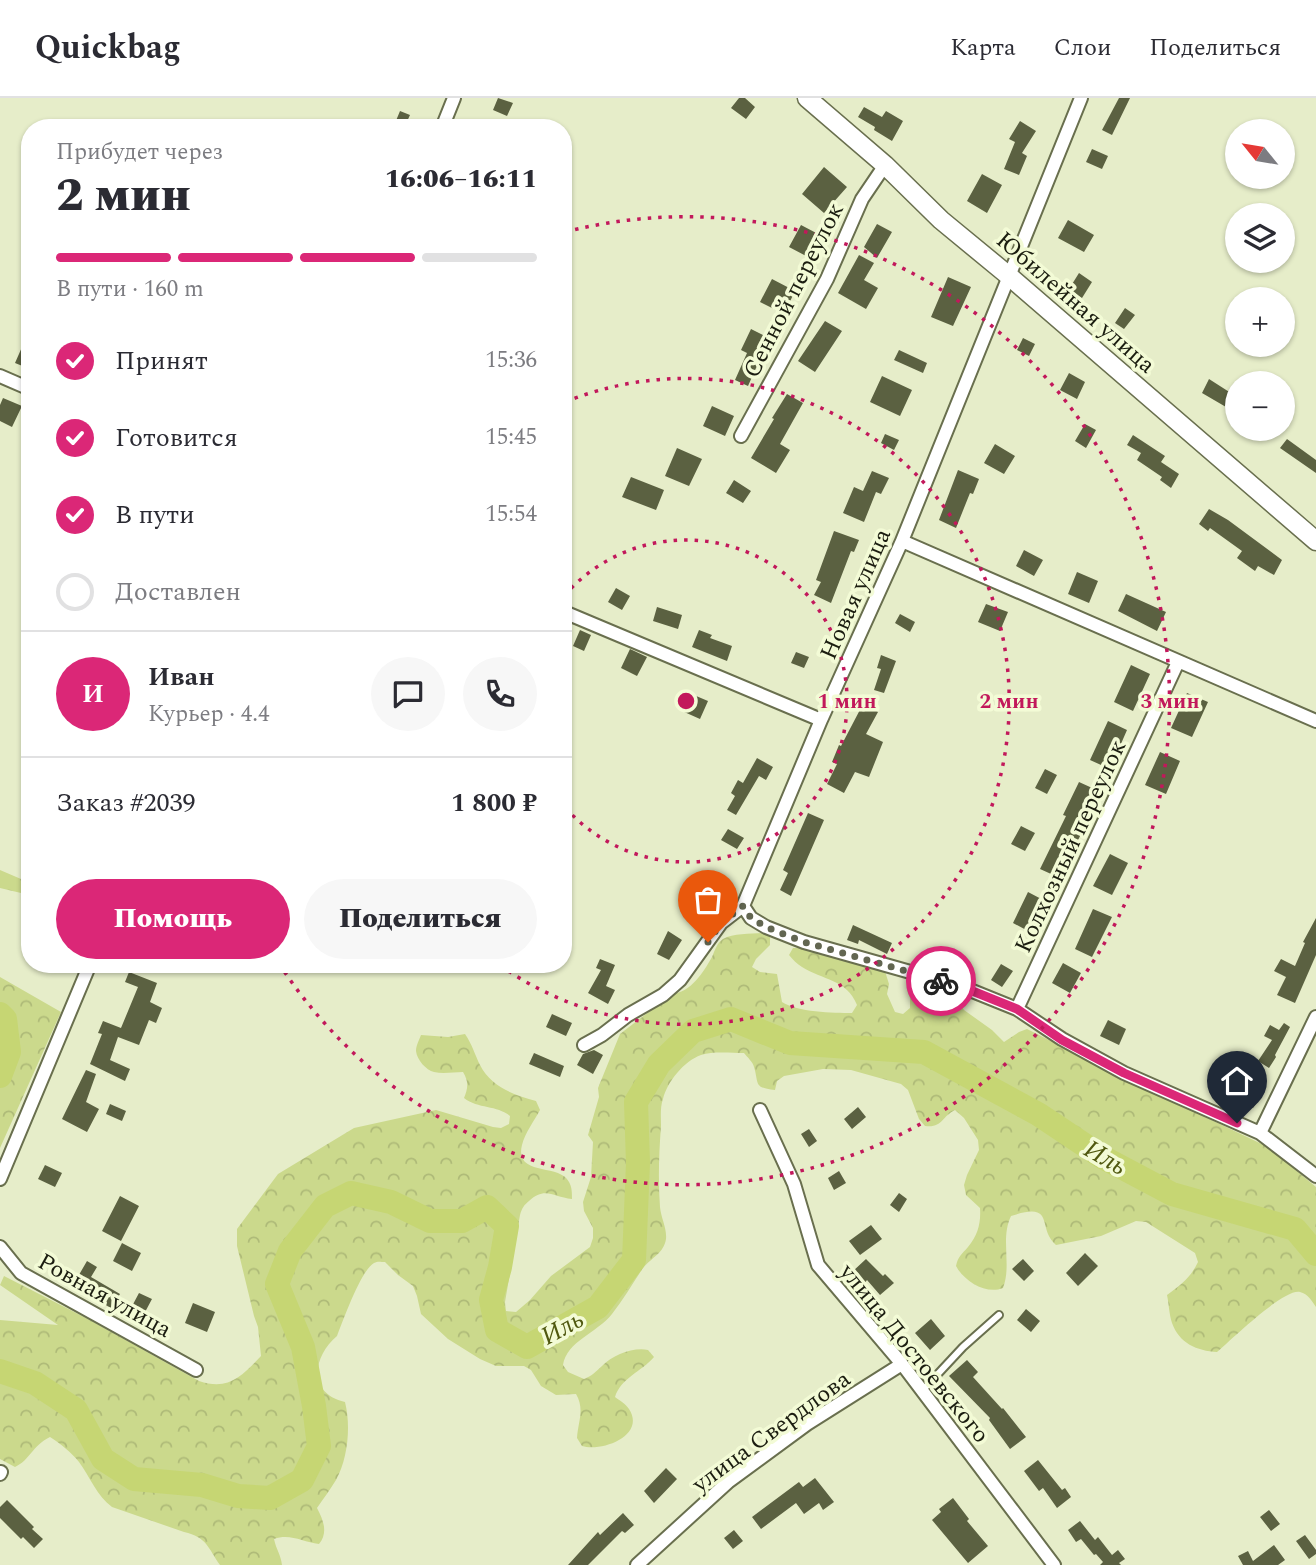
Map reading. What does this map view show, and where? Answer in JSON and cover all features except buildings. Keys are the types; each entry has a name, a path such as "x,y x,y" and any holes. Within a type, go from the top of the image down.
{"street":[{"path":"446,119 454,98"},
{"name":"Юбилейная улица","path":"807,98 885,165 941,220 1316,541"},
{"name":"Новая улица","path":"584,1045 663,995 680,980 721,923 743,906 821,720 902,541 1081,98"},
{"name":"Сенной переулок","path":"741,436 827,279 862,199 885,165"},
{"path":"0,376 21,385"},
{"path":"902,541 1316,721"},
{"path":"572,615 821,720"},
{"name":"Колхозный переулок","path":"1017,1009 1178,662"},
{"path":"743,906 751,918 766,927 804,942 960,986 1017,1009 1062,1040 1124,1073 1260,1133 1316,1176"},
{"path":"0,1179 86,973"},
{"path":"1260,1133 1316,1017"},
{"name":"улица Достоевского","path":"760,1110 794,1184 818,1265 902,1364 1054,1565"},
{"name":"Ровная улица","path":"0,1247 21,1273 196,1370"},
{"name":"улица Свердлова","path":"637,1565 728,1482 807,1424 902,1364"}],"lane":[{"path":"922,1391 963,1347 999,1314"}],"green space":[{"path":"0,870 21,879 21,893 0,888"},
{"path":"762,933 770,936 770,945 752,967 760,972 777,974 782,1002 789,1005 815,1011 852,1013 857,1005 853,996 840,985 797,963 789,955 793,948 883,965 889,984 887,994 895,1012 903,1014 910,1008 907,990 912,982 930,983 954,995 964,1010 1004,1042 1027,1029 1268,1147 1316,1187 1316,1307 1305,1294 1292,1293 1270,1306 1217,1352 1196,1348 1184,1341 1175,1330 1167,1295 1192,1272 1198,1262 1195,1253 1146,1222 1136,1221 1101,1236 1056,1245 1050,1238 1043,1218 1035,1212 1011,1216 1006,1234 1003,1288 983,1288 970,1281 956,1266 976,1233 980,1208 966,1195 964,1185 979,1150 978,1140 964,1118 955,1110 939,1124 925,1126 919,1119 908,1090 901,1084 851,1070 823,1069 784,1076 777,1081 775,1090 768,1089 758,1084 753,1065 744,1053 711,1053 695,1058 677,1073 662,1102 659,1187 665,1244 643,1268 612,1314 576,1343 563,1365 568,1372 584,1379 612,1358 624,1353 648,1350 654,1357 622,1385 615,1397 628,1407 633,1418 632,1427 620,1440 601,1446 582,1446 577,1438 581,1410 576,1394 556,1395 541,1386 531,1370 524,1366 496,1366 448,1339 421,1314 413,1286 385,1262 379,1262 374,1263 364,1275 337,1336 322,1354 319,1364 320,1383 333,1398 345,1402 348,1421 346,1452 340,1471 317,1508 323,1522 323,1536 319,1544 291,1537 274,1539 282,1565 220,1565 198,1537 112,1507 98,1492 76,1459 50,1437 15,1467 0,1459 0,1320 58,1325 0,1285 4,1276 199,1381 219,1384 234,1380 261,1356 258,1327 237,1246 237,1229 278,1174 354,1128 436,1110 493,1127 501,1128 509,1124 510,1116 505,1113 464,1098 467,1085 463,1072 437,1073 425,1067 416,1051 421,1035 448,1037 465,1034 490,1079 512,1093 536,1101 540,1110 525,1136 521,1155 531,1166 564,1176 571,1186 572,1199 545,1193 523,1207 505,1302 506,1311 516,1312 551,1276 590,1247 593,1228 584,1211 583,1202 591,1177 593,1142 588,1135 599,1097 598,1088 620,1034 672,994 691,986 723,939"},
{"path":"0,977 61,1012 0,1148"}],"waterway":[{"name":"Иль","path":"0,1014 5,1019 9,1052 0,1076"},
{"name":"Иль","path":"0,1371 35,1383 76,1410 103,1459 134,1479 202,1485 238,1496 270,1498 302,1480 319,1446 303,1347 277,1284 290,1251 325,1206 351,1193 391,1202 430,1221 462,1221 487,1207 507,1226 491,1300 497,1330 527,1347 598,1307 634,1260 638,1163 636,1102 659,1064 693,1031 731,1019 790,1043 924,1052 1038,1114 1104,1158 1172,1194 1295,1229 1316,1254"}],"way so far":[{"path":"708,942 721,923 743,906 751,918 766,927 804,942 941,981"}],"route":[{"path":"941,981 1017,1009 1062,1040 1124,1073 1237,1123"}]}
